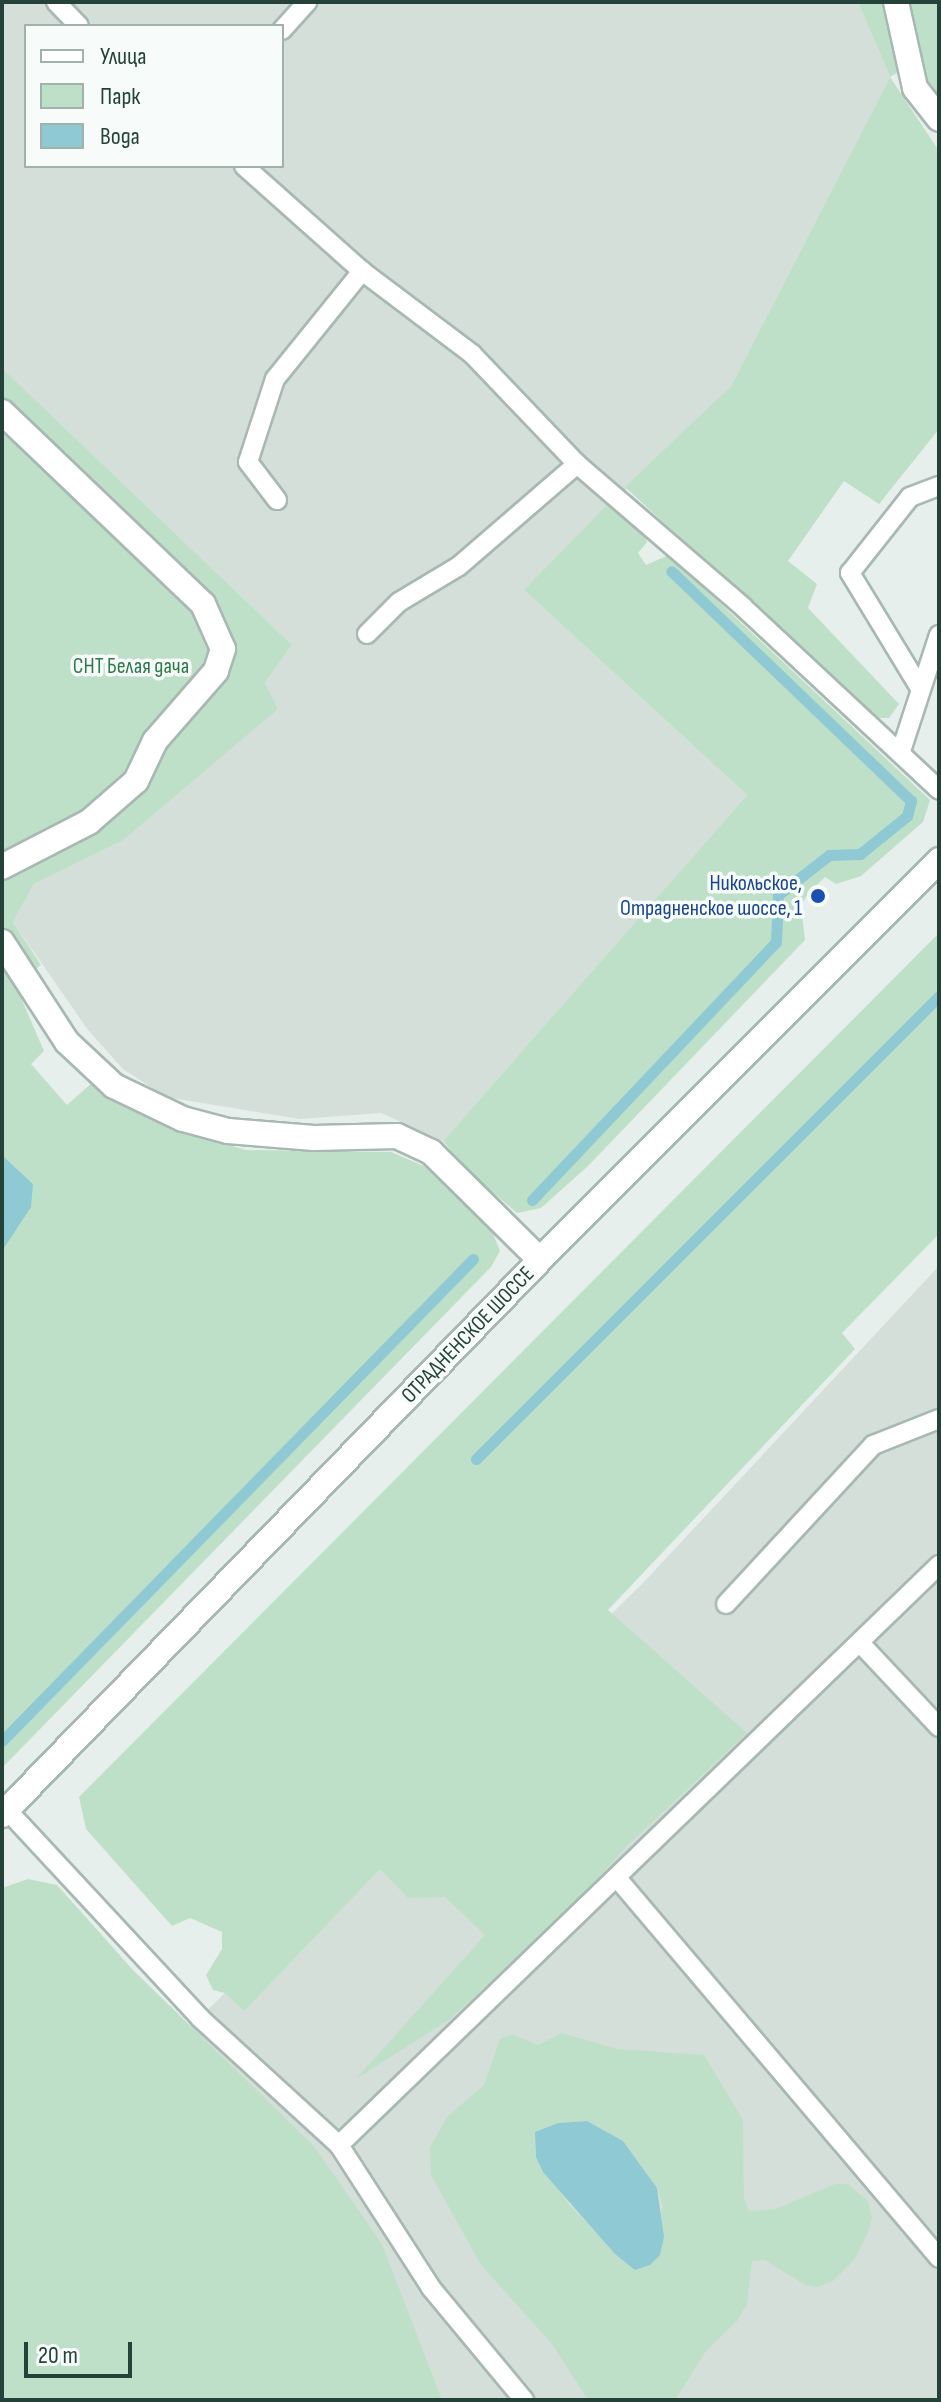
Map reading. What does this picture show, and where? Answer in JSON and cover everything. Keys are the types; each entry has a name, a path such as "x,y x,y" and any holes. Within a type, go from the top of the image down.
{"street":[{"path":"896,2 915,88 939,119"},
{"path":"2,412 203,604 223,649 216,671 155,741 136,781 89,822 2,867"},
{"name":"ОТРАДНЕНСКОЕ ШОССЕ","path":"4,1813 540,1260 939,860"},
{"path":"2,942 67,1042 114,1086 183,1119 228,1131 314,1138 397,1136 431,1152 540,1260"}],"lane":[{"path":"56,2 77,24"},
{"path":"284,28 307,2"},
{"path":"246,168 362,271 472,354 577,464 901,751 939,790"},
{"path":"277,500 248,462 275,379 362,271"},
{"path":"367,634 399,602 459,566 577,464"},
{"path":"920,688 850,573 910,497 939,486"},
{"path":"901,751 939,635"},
{"path":"726,1604 873,1445 939,1419"},
{"path":"339,2145 861,1644 939,1565"},
{"path":"861,1644 939,1727"},
{"path":"4,1813 200,2018 339,2145 431,2288 524,2400"},
{"path":"617,1878 939,2258"}],"shaded area":[{"path":"2,2 858,2 890,77 731,386 524,590 747,795 443,1141 381,1113 300,1119 166,1097 123,1069 88,1030 13,922 34,884 122,841 265,683 292,645 2,368"},
{"path":"939,1266 939,2400 361,2400 182,2035 643,1583"}],"green space":[{"path":"858,2 939,2 939,102 925,87 918,60 890,77"},
{"path":"890,77 939,151 939,429 879,504 844,481 788,561 817,584 808,608 899,704 889,718 875,718 625,487 731,386"},
{"name":"СНТ Белая дача","path":"2,368 292,645 265,683 278,709 122,841 34,884 13,922 41,965 15,984 44,1051 31,1064 67,1105 93,1082 169,1128 246,1150 391,1152 426,1167 491,1228 500,1251 491,1267 2,1768 2,1251 33,1184 2,1155"},
{"path":"609,503 643,532 647,542 638,553 646,565 669,555 930,800 923,822 861,876 836,884 825,877 807,895 801,906 805,940 588,1166 541,1208 517,1213 469,1172 443,1141 747,795 524,590"},
{"path":"939,933 939,1234 842,1333 855,1349 608,1610 747,1733 626,1847 571,1908 450,2019 356,2079 485,1935 445,1897 408,1898 380,1869 244,2011 225,1993 213,1990 206,1975 222,1949 222,1932 190,1918 172,1926 86,1829 79,1797"},
{"path":"28,1879 57,1885 133,1970 314,2146 382,2244 442,2400 2,2400 2,1888"},
{"path":"562,2033 618,2049 704,2055 743,2120 744,2198 749,2211 775,2209 835,2184 848,2184 868,2201 872,2218 855,2259 833,2281 818,2287 805,2285 765,2260 752,2261 747,2304 738,2320 706,2351 675,2400 588,2400 552,2344 481,2265 431,2175 430,2147 447,2117 484,2085 500,2039 512,2034 538,2045","holes":["587,2121 623,2141 657,2188 663,2206 636,2270 570,2206 536,2157 535,2132 558,2123"]}],"water":[{"path":"2,1155 33,1184 31,1207 2,1251"},
{"path":"587,2121 623,2141 657,2188 664,2237 660,2255 650,2265 635,2270 615,2254 543,2172 536,2157 535,2132 558,2123"}],"waterway":[{"path":"532,1200 776,942 778,895 829,855 860,854 907,816 911,801 671,571"},
{"path":"476,1459 939,996"},
{"path":"2,1741 473,1259"}],"place":[{"name":"Никольское, Отрадненское шоссе, 1","path":"818,896"}]}
